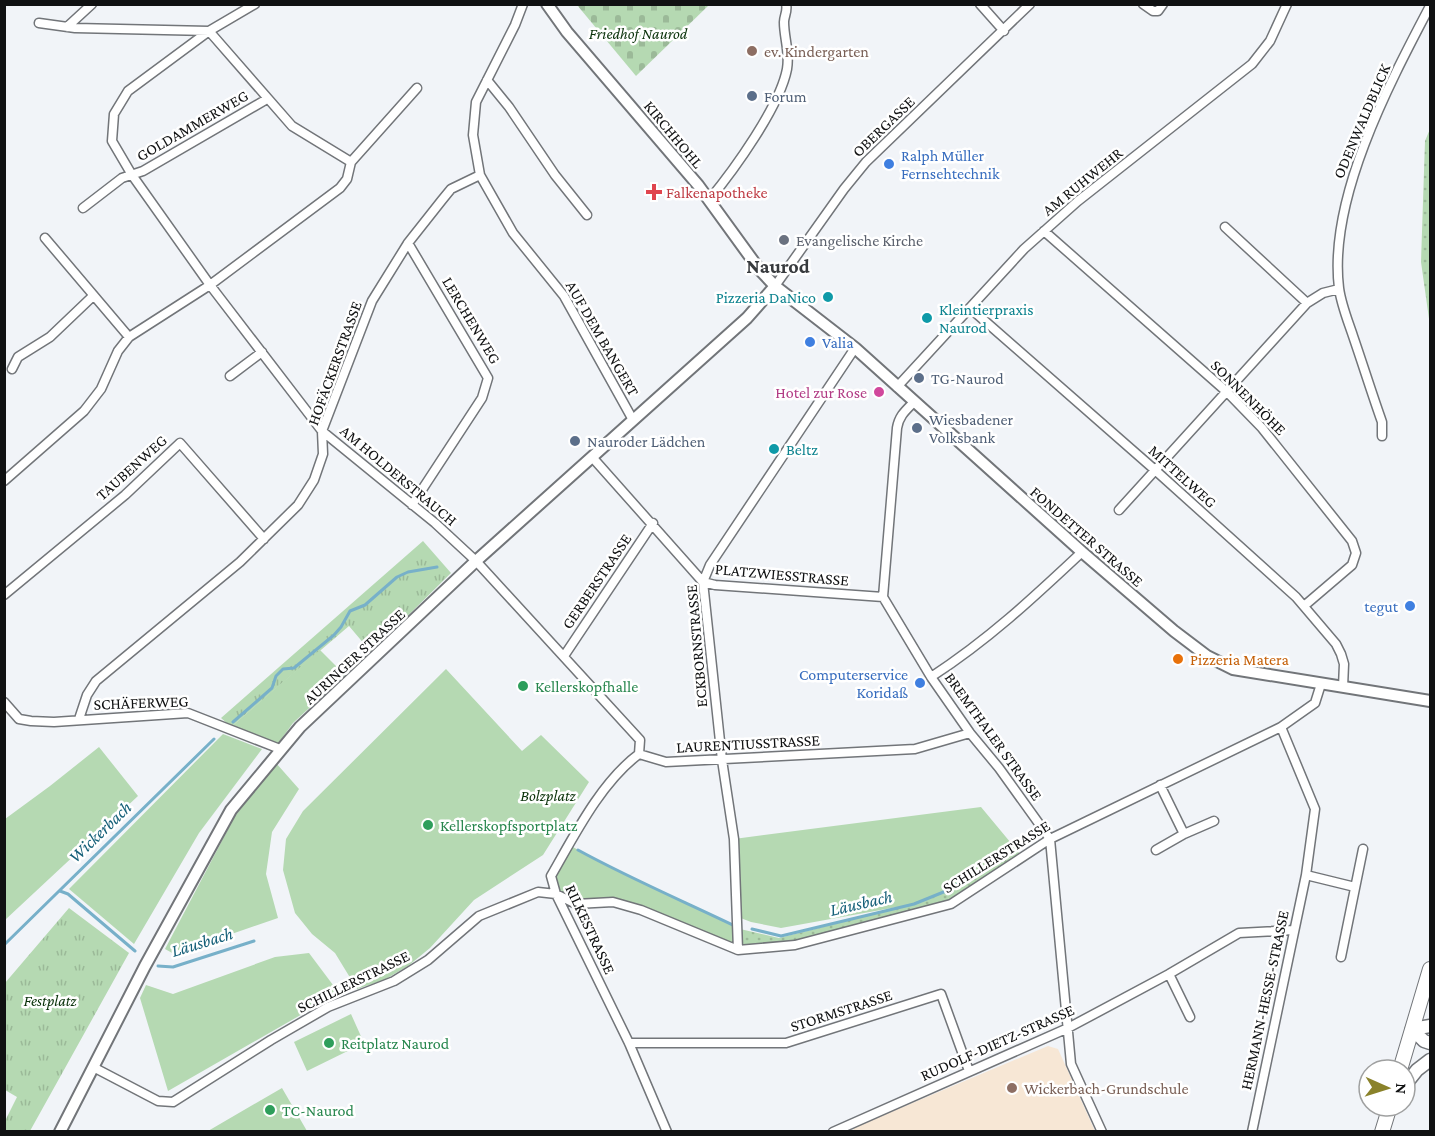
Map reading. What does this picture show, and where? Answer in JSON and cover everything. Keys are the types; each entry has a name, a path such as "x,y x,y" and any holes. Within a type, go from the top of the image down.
{"main road":[{"path":"1404,1058 1431,969"},
{"path":"1412,1029 1431,1026"},
{"path":"1412,1029 1424,1041 1431,1043"},
{"path":"1417,1070 1431,1060"}],"street":[{"path":"67,27 93,4"},
{"name":"AM HOLDERSTRAUCH","path":"255,4 209,31 128,92 114,114 112,141 132,175 210,285 322,431 476,561"},
{"name":"AUF DEM BANGERT","path":"523,4 476,102 473,135 480,176 513,233 564,296 633,420"},
{"name":"KIRCHHOHL","path":"546,4 709,200 759,269 775,286"},
{"path":"980,4 1004,31"},
{"name":"OBERGASSE","path":"775,286 843,189 866,162 1030,4"},
{"path":"1143,4 1153,11 1158,11 1163,4"},
{"name":"AM RUHWEHR","path":"897,387 1024,249 1078,201 1252,64 1270,41 1287,4"},
{"path":"709,200 756,134 783,86 789,50 784,22 788,6"},
{"name":"ODENWALDBLICK","path":"1382,435 1382,422 1339,289 1338,265 1343,219 1357,163 1400,67 1431,6"},
{"path":"39,23 67,27 209,31 292,126 351,162"},
{"path":"487,80 509,107 555,176 587,215"},
{"path":"4,482 84,411 101,389 118,351 129,336 210,285 340,188 347,178 351,162 417,88"},
{"name":"GOLDAMMERWEG","path":"132,175 143,171 267,99"},
{"path":"83,208 122,178 132,175"},
{"name":"HOFÄCKERSTRASSE","path":"79,719 87,695 96,681 240,562 298,504 314,480 323,454 322,431 372,301 408,243 451,189 480,176"},
{"path":"1225,227 1307,303"},
{"name":"SONNENHÖHE","path":"1044,231 1227,392 1262,428 1352,541 1356,553 1352,565 1304,606"},
{"path":"45,238 129,336"},
{"name":"LERCHENWEG","path":"408,243 488,378 482,398 412,505"},
{"name":"FONDETTER STRASSE","path":"775,286 855,348 1082,552 1174,631 1207,656 1244,672 1431,701"},
{"name":"AURINGER STRASSE","path":"60,1131 231,810 280,750 300,727 476,561 747,318 775,286"},
{"path":"1119,510 1307,303 1323,293 1339,289"},
{"path":"12,369 18,357 50,337 93,296"},
{"name":"MITTELWEG","path":"970,308 1155,470 1304,606 1336,644 1341,654 1344,664 1343,687"},
{"name":"ECKBORNSTRASSE","path":"738,950 734,839 722,760 703,582 710,565 855,348"},
{"path":"230,376 262,352"},
{"path":"883,597 897,428 903,413 914,402"},
{"name":"TAUBENWEG","path":"4,595 125,495 180,444 264,539"},
{"name":"PLATZWIESSTRASSE","path":"592,457 703,582 715,585 883,597"},
{"name":"GERBERSTRASSE","path":"564,657 653,523"},
{"path":"931,677 969,652 996,630 1082,552"},
{"path":"476,561 640,740 639,754"},
{"name":"BREMTHALER STRASSE","path":"883,597 931,677 1050,839 1071,1064 1102,1131"},
{"name":"SCHILLERSTRASSE","path":"93,1067 158,1101 173,1102 328,1007 394,981 420,966 479,916 538,892 556,894 576,904 613,902 641,910 738,950 795,945 951,904 1050,839 1281,727 1315,703 1321,684"},
{"name":"SCHÄFERWEG","path":"4,702 19,719 54,722 188,713 280,750"},
{"name":"HERMANN-HESSE-STRASSE","path":"1252,1131 1306,875 1316,809 1281,727"},
{"name":"LAURENTIUSSTRASSE","path":"639,754 666,762 915,749 970,733"},
{"name":"RILKESTRASSE","path":"639,754 626,763 586,814 551,876 556,894 629,1043 667,1131"},
{"path":"1160,785 1184,834"},
{"path":"1156,850 1214,821"},
{"path":"1341,957 1363,849"},
{"path":"1306,875 1355,887"},
{"name":"RUDOLF-DIETZ-STRASSE","path":"833,1131 1068,1028 1169,974 1239,933 1294,930"},
{"path":"1169,974 1190,1017"},
{"name":"STORMSTRASSE","path":"629,1043 786,1043 941,994 969,1071"}],"shaded area":[{"name":"Wickerbach-Grundschule","path":"1048,1046 1058,1049 1095,1131 854,1131 853,1128"}],"green space":[{"name":"Friedhof Naurod","path":"577,5 709,5 636,76"},
{"path":"1430,129 1430,326 1421,262 1425,141"},
{"path":"423,541 451,573 371,652 349,626 231,727 221,718"},
{"path":"320,650 345,675 293,723 277,745 231,727"},
{"name":"Kellerskopfsportplatz","path":"446,669 522,751 541,735 589,782 543,855 474,900 430,948 408,966 384,980 357,989 335,953 312,934 295,913 283,870 286,839 303,811"},
{"path":"223,734 262,749 199,833 134,944 69,889"},
{"path":"99,747 138,796 5,920 5,819"},
{"path":"276,763 299,789 272,832 266,874 278,918 174,954 165,949 235,816"},
{"path":"981,807 1020,854 970,875 951,889 914,904 781,928 738,917 734,839"},
{"path":"569,845 630,877 735,926 738,950 613,902 576,904 556,894 551,876"},
{"path":"1020,854 951,904 795,945 738,950 740,929 779,938 914,904 951,889 970,875"},
{"name":"Festplatz","path":"69,908 129,953 30,1131 5,1131 5,1121 17,1097 5,1090 5,983"},
{"path":"309,953 339,993 168,1091 140,998 146,985 173,994 275,957"},
{"name":"Reitplatz Naurod","path":"351,1014 364,1043 307,1071 294,1042"},
{"name":"TC-Naurod","path":"282,1088 307,1131 208,1131"}],"waterway":[{"name":"Wickerbach","path":"233,722 272,688 276,676 283,669 294,668 334,635 350,611 365,605 397,577 408,572 437,567"},
{"name":"Wickerbach","path":"4,945 214,739"},
{"name":"Läusbach","path":"578,850 735,926"},
{"name":"Läusbach","path":"752,929 781,936 914,904 951,889 970,875"},
{"name":"Läusbach","path":"60,891 68,894 135,951"},
{"name":"Läusbach","path":"158,966 173,967 254,941"}],"place":[{"name":"ev. Kindergarten","path":"752,51"},
{"name":"Forum","path":"752,96"},
{"name":"Ralph Müller Fernsehtechnik","path":"889,164"},
{"name":"Falkenapotheke","path":"654,192"},
{"name":"Evangelische Kirche","path":"784,240"},
{"name":"Pizzeria DaNico","path":"828,297"},
{"name":"Kleintierpraxis Naurod","path":"927,318"},
{"name":"Valia","path":"810,342"},
{"name":"TG-Naurod","path":"919,378"},
{"name":"Hotel zur Rose","path":"879,392"},
{"name":"Wiesbadener Volksbank","path":"917,428"},
{"name":"Nauroder Lädchen","path":"575,441"},
{"name":"Beltz","path":"774,449"},
{"name":"tegut","path":"1410,606"},
{"name":"Pizzeria Matera","path":"1178,659"},
{"name":"Computerservice Koridaß","path":"920,683"},
{"name":"Kellerskopfhalle","path":"523,686"},
{"name":"Kellerskopfsportplatz","path":"428,825"},
{"name":"Reitplatz Naurod","path":"329,1043"},
{"name":"Wickerbach-Grundschule","path":"1012,1088"},
{"name":"TC-Naurod","path":"270,1110"}],"district":[{"name":"Naurod","path":"778,266"}],"park label":[{"name":"Bolzplatz","path":"548,795"}]}
